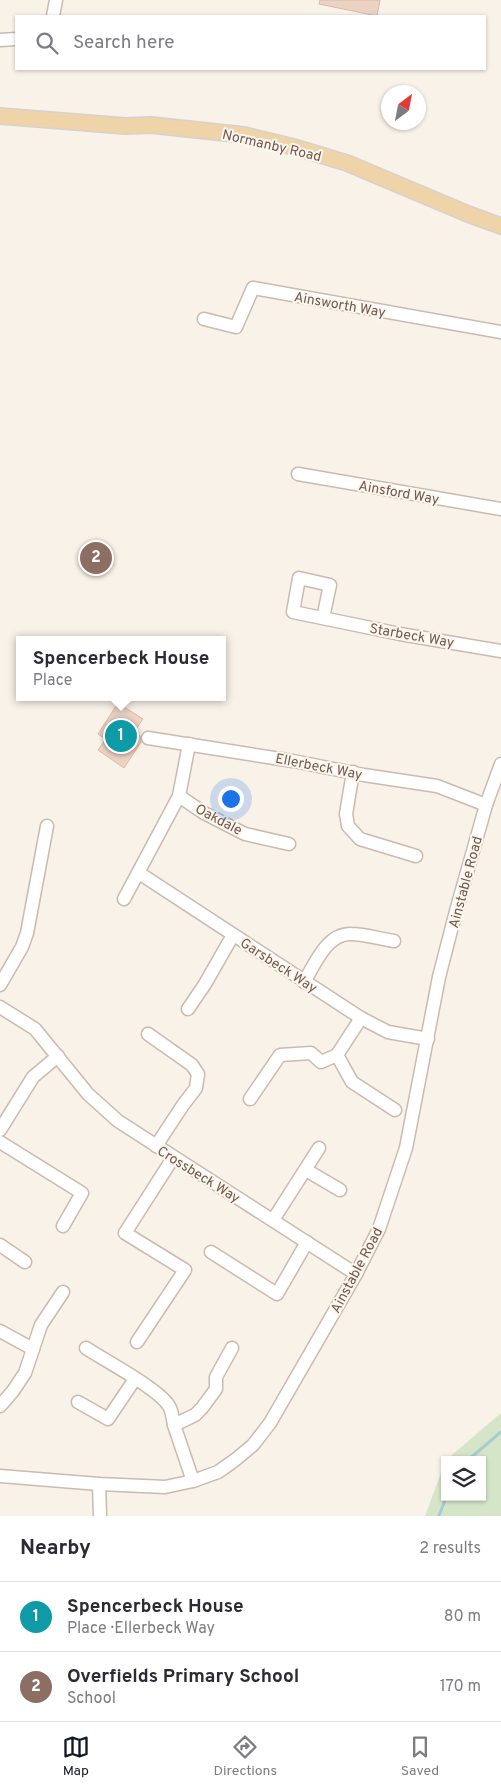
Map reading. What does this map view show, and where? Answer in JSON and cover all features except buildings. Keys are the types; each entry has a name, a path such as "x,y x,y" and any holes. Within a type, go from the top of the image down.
{"main road":[{"name":"Normanby Road","path":"0,116 125,126 151,125 244,135 294,147 346,163 501,226"}],"street":[{"path":"53,15 56,0"},
{"path":"0,40 15,39"},
{"name":"Ainsworth Way","path":"204,319 236,327 253,288 501,332"},
{"name":"Ainsford Way","path":"298,474 501,510"},
{"name":"Starbeck Way","path":"323,618 400,634 501,651"},
{"name":"Ellerbeck Way","path":"148,738 437,786 486,805"},
{"path":"124,899 179,796 189,744"},
{"name":"Ainstable Road","path":"0,1476 165,1487 194,1481 218,1472 253,1445 270,1423 356,1274 379,1229 406,1148 439,977 486,805 501,764"},
{"path":"353,772 346,814 348,826 360,839 416,856"},
{"name":"Oakdale","path":"179,796 204,813 245,834 289,844"},
{"path":"0,985 28,933 47,826"},
{"name":"Garsbeck Way","path":"139,873 361,1018 388,1032 428,1039"},
{"path":"304,982 327,945 339,936 350,934 394,941"},
{"path":"188,1009 205,984 233,935"},
{"name":"Crossbeck Way","path":"0,1007 35,1029 88,1094 118,1121 356,1274"},
{"path":"250,1099 280,1055 310,1053 321,1062 337,1054 361,1018"},
{"path":"148,1034 192,1065 198,1074 196,1088 183,1104 156,1146"},
{"path":"337,1054 352,1082 395,1110"},
{"path":"0,1130 33,1077 58,1056"},
{"path":"0,1142 82,1193 64,1226"},
{"path":"273,1220 319,1148"},
{"path":"137,1342 185,1270 125,1233 173,1158"},
{"path":"306,1170 340,1190"},
{"path":"211,1252 277,1294 307,1242"},
{"path":"0,1245 25,1262"},
{"path":"0,1406 25,1373 41,1325 63,1292"},
{"path":"0,1331 33,1349"},
{"path":"86,1348 135,1379 169,1406 194,1481"},
{"path":"174,1425 194,1415 202,1408 216,1389 216,1377 232,1348"},
{"path":"78,1402 108,1419 135,1379"},
{"path":"99,1484 100,1516"}],"green space":[{"path":"501,1413 501,1516 425,1516 441,1473 441,1501 486,1501 486,1456 451,1456"}],"waterway":[{"path":"473,1456 501,1432"},
{"path":"439,1516 445,1501"}],"place":[{"name":"Overfields Primary School","path":"96,558"},
{"name":"Spencerbeck House","path":"121,736"}]}
